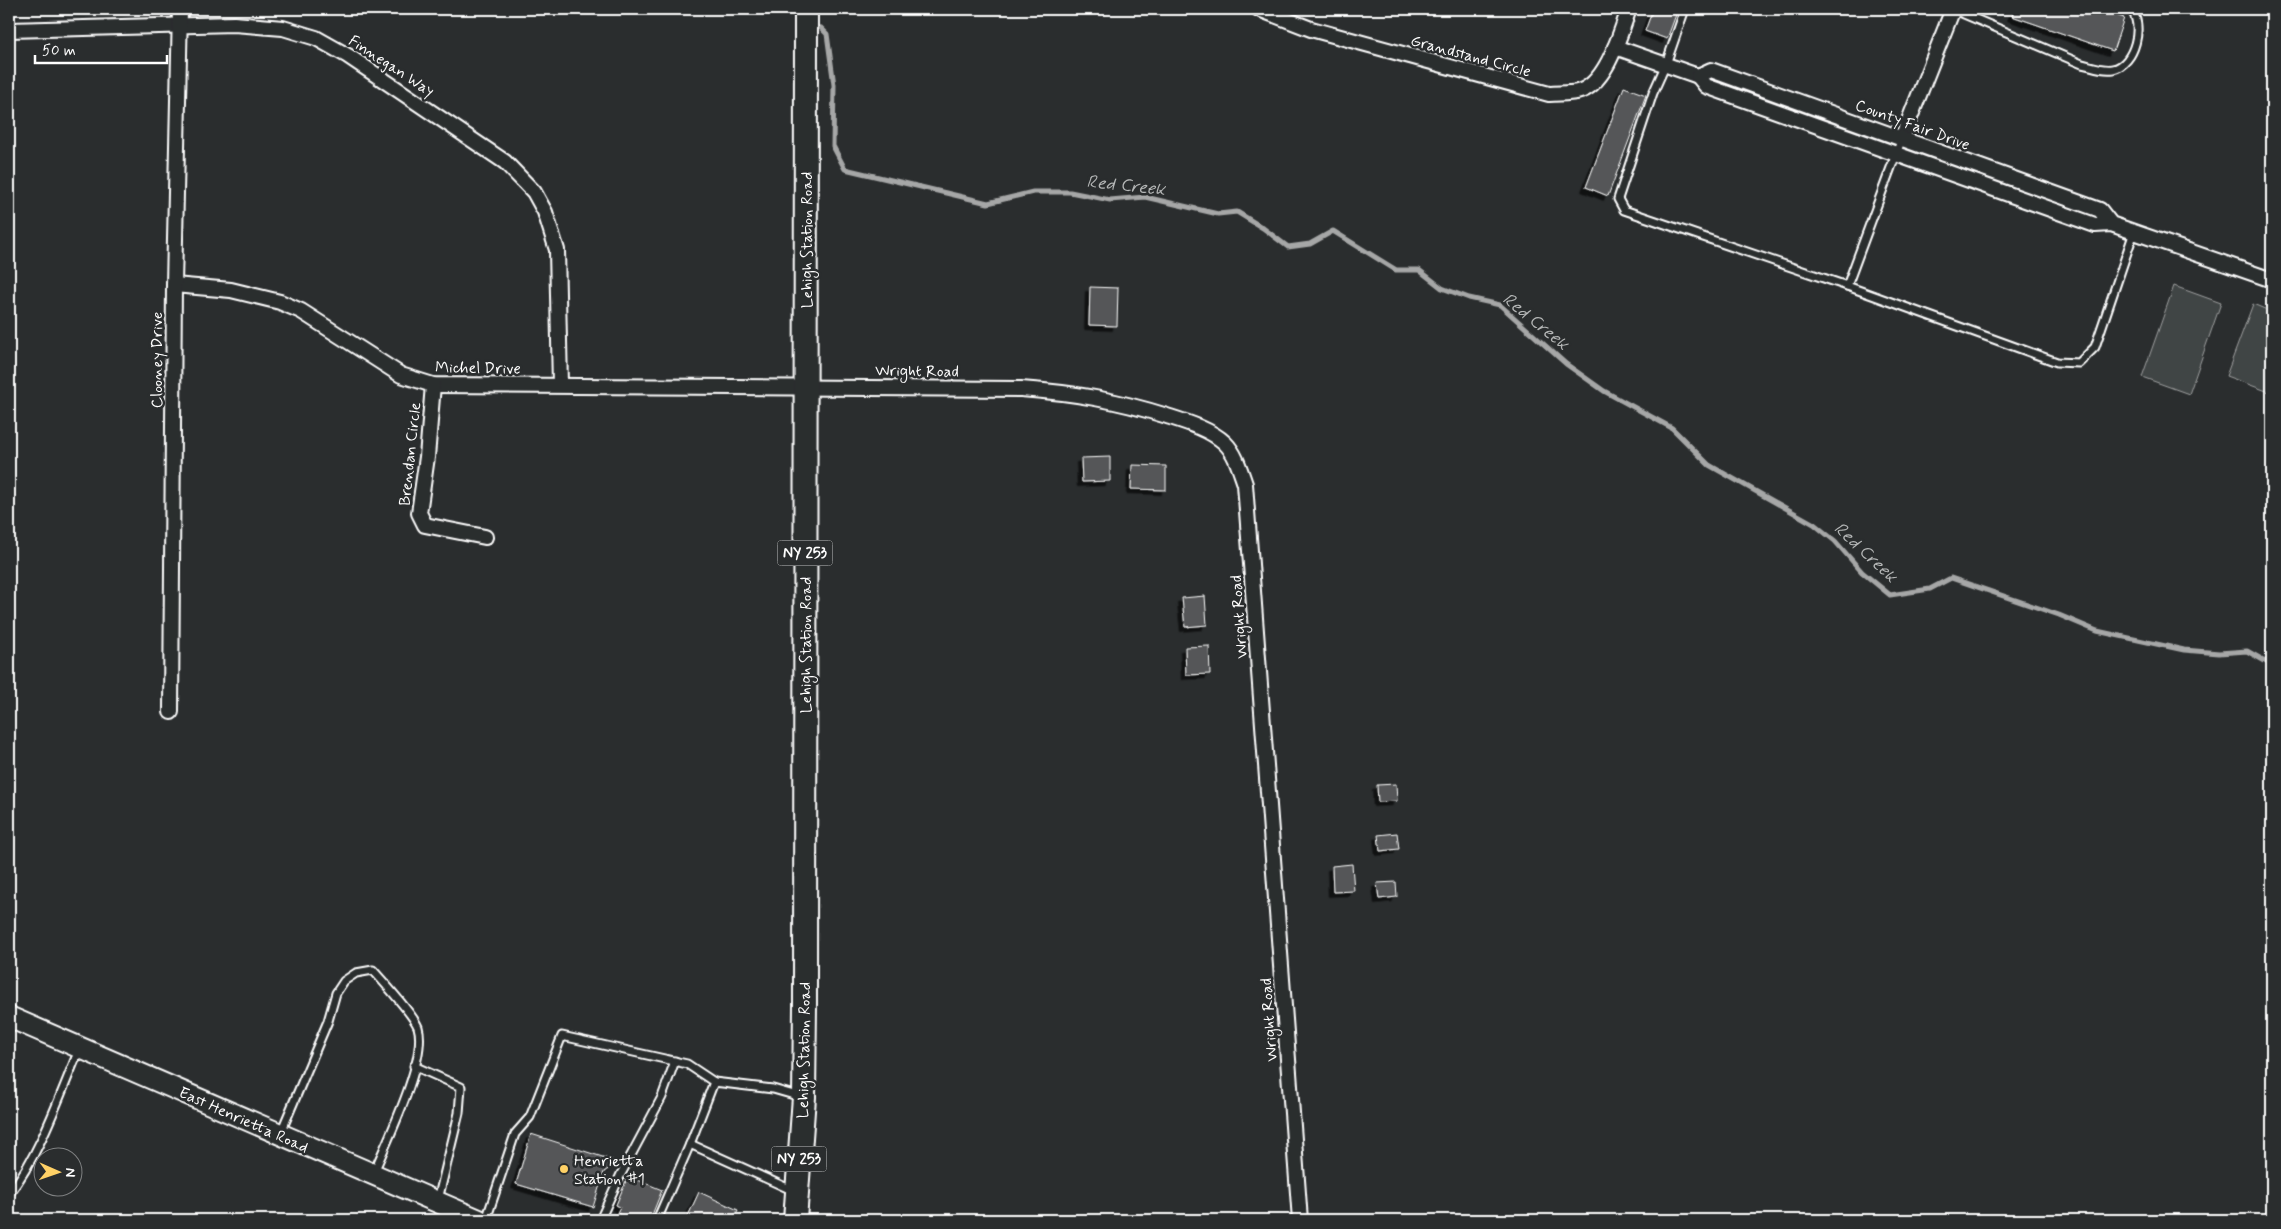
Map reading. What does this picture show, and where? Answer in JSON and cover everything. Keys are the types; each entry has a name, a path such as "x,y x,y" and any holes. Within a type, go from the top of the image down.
{"main road":[{"name":"Lehigh Station Road","path":"795,1220 804,1098 806,9"},
{"name":"East Henrietta Road","path":"9,1017 475,1219"}],"street":[{"name":"Clooney Drive","path":"171,712 174,285 180,9"},
{"name":"Grandstand Circle","path":"1259,9 1311,30 1549,94 1578,92 1596,83 1615,47 1629,9"},
{"path":"1902,138 1952,9"},
{"name":"Finnegan Way","path":"9,30 180,27 234,24 273,28 316,38 348,56 505,162 521,177 545,212 557,250 560,385"},
{"name":"County Fair Drive","path":"1615,47 1698,76 1706,86 1897,152 2094,225 2111,224 2272,280"},
{"name":"County Fair Drive","path":"1698,76 1711,70 1902,138 2100,210 2111,224"},
{"name":"Michel Drive","path":"174,285 231,290 280,302 301,311 400,375 433,385 806,387"},
{"name":"Brendan Circle","path":"433,385 427,457 419,512 425,525 485,537"},
{"name":"Wright Road","path":"806,387 1021,388 1074,393 1117,401 1207,431 1225,443 1238,463 1245,484 1252,561 1300,1220"}],"lane":[{"path":"1685,9 1666,64 1653,93 1618,200 1624,210 1847,286 2057,362 2079,363 2095,347 2134,232"},
{"path":"1952,9 2082,64 2113,70 2125,62 2134,46 2137,28 2136,19 2130,9"},
{"path":"1847,286 1902,138"},
{"path":"280,1135 328,1021 336,994 344,980 356,973 373,970 417,1026 420,1039 412,1080 373,1174"},
{"path":"475,1219 515,1134 530,1117 562,1036 686,1064 714,1082 773,1089 804,1098"},
{"path":"9,1194 19,1181 34,1153 80,1047"},
{"path":"600,1220 621,1174 662,1097 676,1061"},
{"path":"414,1066 461,1087 459,1113 437,1202"},
{"path":"657,1220 714,1082"},
{"path":"690,1144 796,1192"}],"shaded area":[{"path":"2174,286 2221,303 2189,394 2142,377"},
{"path":"2253,304 2272,312 2272,393 2226,376"}],"building":[{"path":"1653,9 1678,9 1667,39 1645,31"},
{"path":"2015,9 2099,9 2124,18 2113,51 2012,16"},
{"path":"1624,87 1646,95 1608,196 1586,187"},
{"path":"1090,287 1118,288 1117,326 1089,325"},
{"path":"1110,457 1110,481 1082,482 1081,458"},
{"path":"1132,465 1166,466 1166,490 1131,489"},
{"path":"1205,596 1207,625 1185,627 1182,598"},
{"path":"1209,646 1210,674 1186,675 1185,647"},
{"path":"1396,784 1397,801 1378,802 1377,785"},
{"path":"1397,833 1399,849 1380,851 1378,835"},
{"path":"1352,864 1354,891 1333,892 1332,866"},
{"path":"1396,882 1397,897 1379,899 1377,883"},
{"name":"Henrietta Station #1","path":"531,1134 615,1161 614,1165 604,1172 593,1207 516,1184"},
{"path":"628,1176 662,1190 650,1220 634,1220 617,1213 620,1207 616,1205"},
{"path":"699,1192 738,1210 733,1220 696,1220 688,1216"}],"waterway":[{"name":"Red Creek","path":"821,28 827,34 834,85 833,146 845,169 988,203 1033,192 1070,192 1110,200 1145,197 1218,214 1237,212 1263,228 1288,247 1310,244 1333,231 1396,270 1419,270 1442,288 1469,298 1500,305 1566,364 1604,391 1672,428 1709,465 1814,524 1835,541 1862,572 1890,595 1930,589 1951,578 2059,615 2097,631 2184,650 2219,653 2247,651 2272,665"}],"place":[{"name":"Henrietta Station #1","path":"564,1169"}]}
